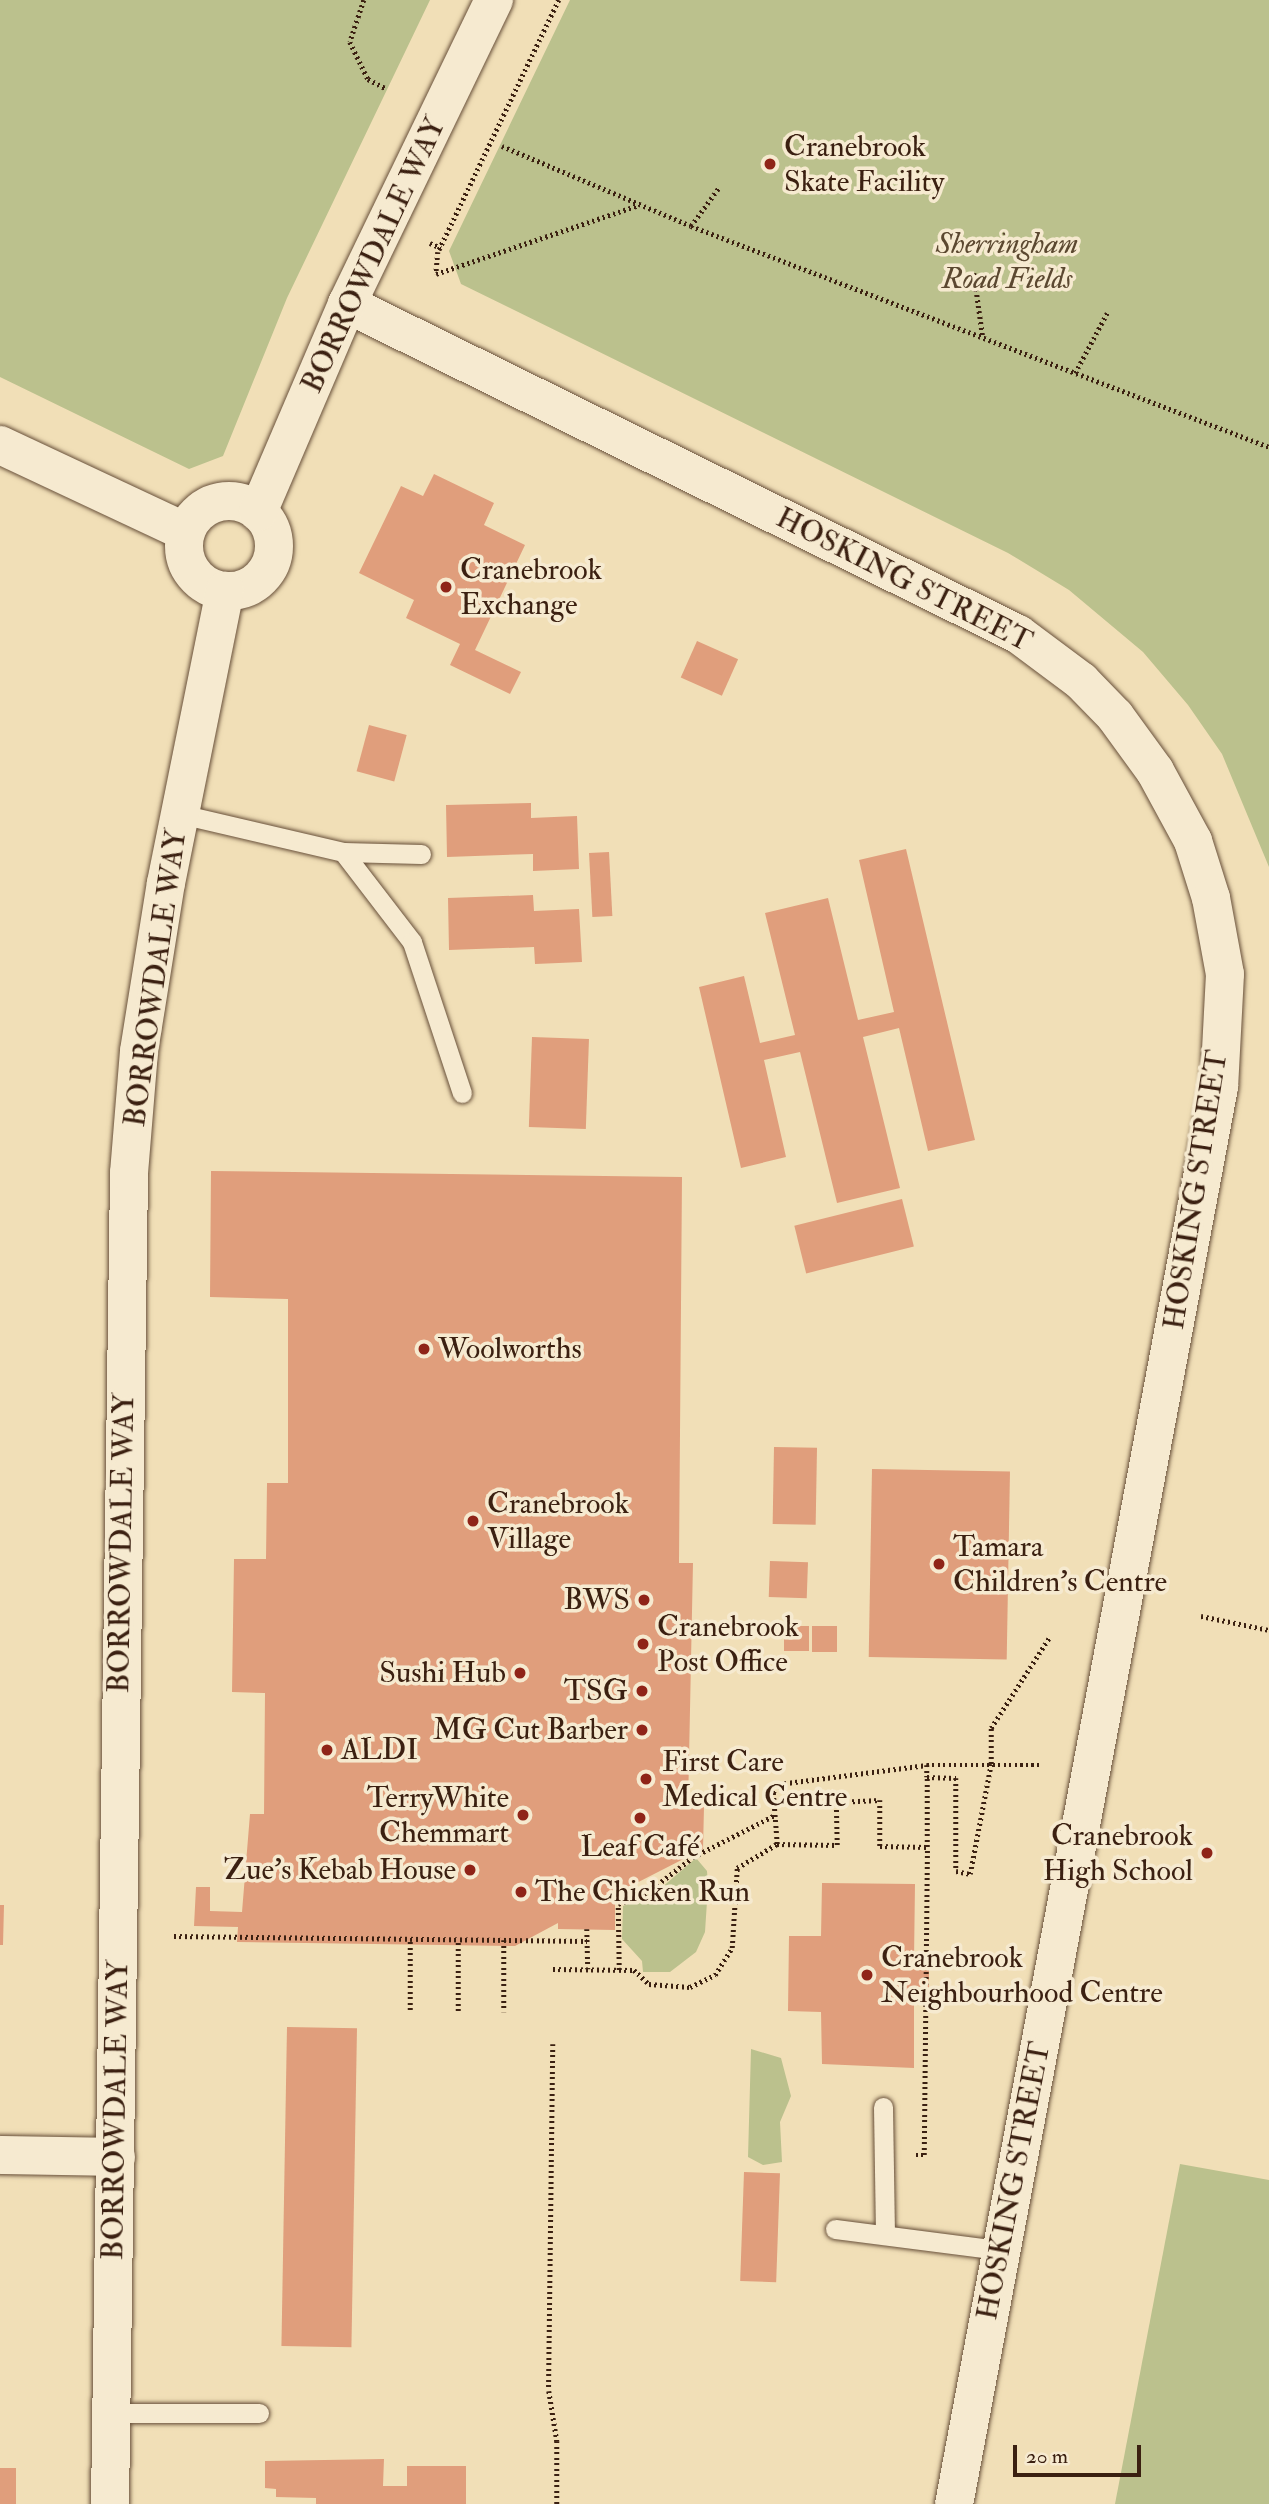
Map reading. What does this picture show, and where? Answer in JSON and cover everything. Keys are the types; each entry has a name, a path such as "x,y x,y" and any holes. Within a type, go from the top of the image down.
{"street":[{"name":"BORROWDALE WAY","path":"258,512 346,304 494,0"},
{"name":"HOSKING STREET","path":"346,304 1018,634 1081,681 1115,716 1155,771 1193,841 1225,974 1219,1087 954,2504"},
{"path":"0,445 186,532"},
{"path":"231,501 258,512 272,536 271,564 252,585 225,591 192,571 186,532 216,503 231,501"},
{"name":"BORROWDALE WAY","path":"110,2504 127,1224 139,1051 180,814 225,591"},
{"path":"0,2155 116,2157"}],"lane":[{"path":"180,814 343,852 421,854"},
{"path":"343,852 412,942 462,1093"},
{"path":"883,2107 885,2235"},
{"path":"835,2229 1000,2250"},
{"path":"113,2413 259,2413"}],"path":[{"path":"364,0 350,42 368,79 387,89"},
{"path":"559,0 441,248 436,274 640,205"},
{"path":"502,146 691,226 1269,447"},
{"path":"691,226 720,186"},
{"path":"430,243 441,248"},
{"path":"974,273 983,338"},
{"path":"1075,373 1107,313"},
{"path":"1201,1616 1269,1630"},
{"path":"927,1777 956,1778 956,1871 970,1874 991,1764 991,1728 1049,1638"},
{"path":"777,1844 773,1793 779,1784 927,1765 1039,1765"},
{"path":"884,2154 924,2155 927,1765"},
{"path":"553,1969 635,1970 649,1984 690,1987 715,1975 732,1948 737,1868 777,1844 837,1845 836,1802 880,1800 880,1846 927,1847"},
{"path":"619,1970 618,1904 644,1895 693,1857 775,1815"},
{"path":"587,1929 588,1969"},
{"path":"174,1936 587,1941"},
{"path":"410,1939 410,2010"},
{"path":"458,1940 458,2011"},
{"path":"503,1940 504,2012"},
{"path":"553,2044 549,2390 558,2441 557,2504"}],"green space":[{"path":"0,0 430,0 287,298 223,456 189,469 0,377"},
{"name":"Sherringham Road Fields","path":"570,0 1269,0 1269,867 1222,754 1188,705 1143,652 1069,590 1008,553 461,284 449,251"},
{"path":"696,1858 707,1871 708,1886 705,1932 696,1952 670,1972 643,1972 642,1961 622,1939 623,1906 660,1889"},
{"path":"751,2049 781,2058 791,2096 780,2122 782,2162 763,2165 748,2157"},
{"path":"1180,2164 1269,2180 1269,2504 1115,2504"}],"building":[{"name":"Cranebrook Exchange","path":"434,474 494,503 484,525 525,545 475,650 521,672 510,694 450,665 460,644 406,618 414,600 359,573 401,486 423,496"},
{"path":"697,641 738,659 722,696 681,678"},
{"path":"369,725 407,735 394,781 357,771"},
{"path":"531,803 531,818 577,816 579,869 533,871 533,854 447,857 446,805"},
{"path":"906,849 975,1140 928,1151 899,1028 863,1037 900,1188 837,1203 800,1052 764,1060 786,1157 741,1168 699,987 744,976 760,1043 795,1035 765,913 828,898 858,1020 894,1012 859,860"},
{"path":"609,852 612,916 592,917 589,853"},
{"path":"533,895 534,911 579,909 582,962 535,964 534,947 449,950 448,898"},
{"path":"532,1037 589,1039 586,1129 529,1127"},
{"name":"Cranebrook Village","path":"211,1171 682,1177 679,1563 693,1563 688,1808 704,1807 703,1849 615,1894 615,1930 558,1929 558,1923 515,1946 237,1942 238,1927 194,1926 196,1887 210,1887 210,1911 242,1912 250,1814 264,1814 265,1693 232,1692 234,1559 266,1559 267,1483 288,1483 288,1299 210,1297"},
{"path":"902,1199 914,1247 806,1273 794,1226"},
{"path":"774,1447 817,1448 816,1525 773,1524"},
{"name":"Tamara Children's Centre","path":"872,1469 1010,1471 1007,1659 869,1657"},
{"path":"770,1561 808,1562 807,1598 769,1597"},
{"path":"784,1626 809,1626 809,1651 784,1651"},
{"path":"812,1626 837,1626 837,1652 812,1652"},
{"name":"Cranebrook Neighbourhood Centre","path":"822,1883 915,1884 914,1960 929,1961 929,1991 914,1990 914,2068 822,2064 821,2012 788,2011 789,1936 821,1936"},
{"path":"0,1905 4,1905 3,1945 0,1945"},
{"path":"287,2027 357,2028 351,2347 281,2346"},
{"path":"744,2172 780,2173 776,2282 740,2281"},
{"path":"384,2459 383,2486 407,2486 407,2466 466,2466 466,2504 316,2504 316,2498 276,2497 276,2489 265,2488 265,2461"},
{"path":"0,2468 16,2468 16,2504 0,2504"}],"place":[{"name":"Cranebrook Skate Facility","path":"770,164"},
{"name":"Cranebrook Exchange","path":"446,587"},
{"name":"Woolworths","path":"424,1349"},
{"name":"Cranebrook Village","path":"473,1521"},
{"name":"Tamara Children's Centre","path":"939,1564"},
{"name":"BWS","path":"644,1600"},
{"name":"Cranebrook Post Office","path":"643,1644"},
{"name":"Sushi Hub","path":"520,1673"},
{"name":"TSG","path":"642,1691"},
{"name":"MG Cut Barber","path":"642,1730"},
{"name":"ALDI","path":"327,1750"},
{"name":"First Care Medical Centre","path":"646,1779"},
{"name":"TerryWhite Chemmart","path":"523,1815"},
{"name":"Leaf Café","path":"640,1818"},
{"name":"Cranebrook High School","path":"1207,1853"},
{"name":"Zue's Kebab House","path":"470,1870"},
{"name":"The Chicken Run","path":"521,1892"},
{"name":"Cranebrook Neighbourhood Centre","path":"867,1975"}]}
